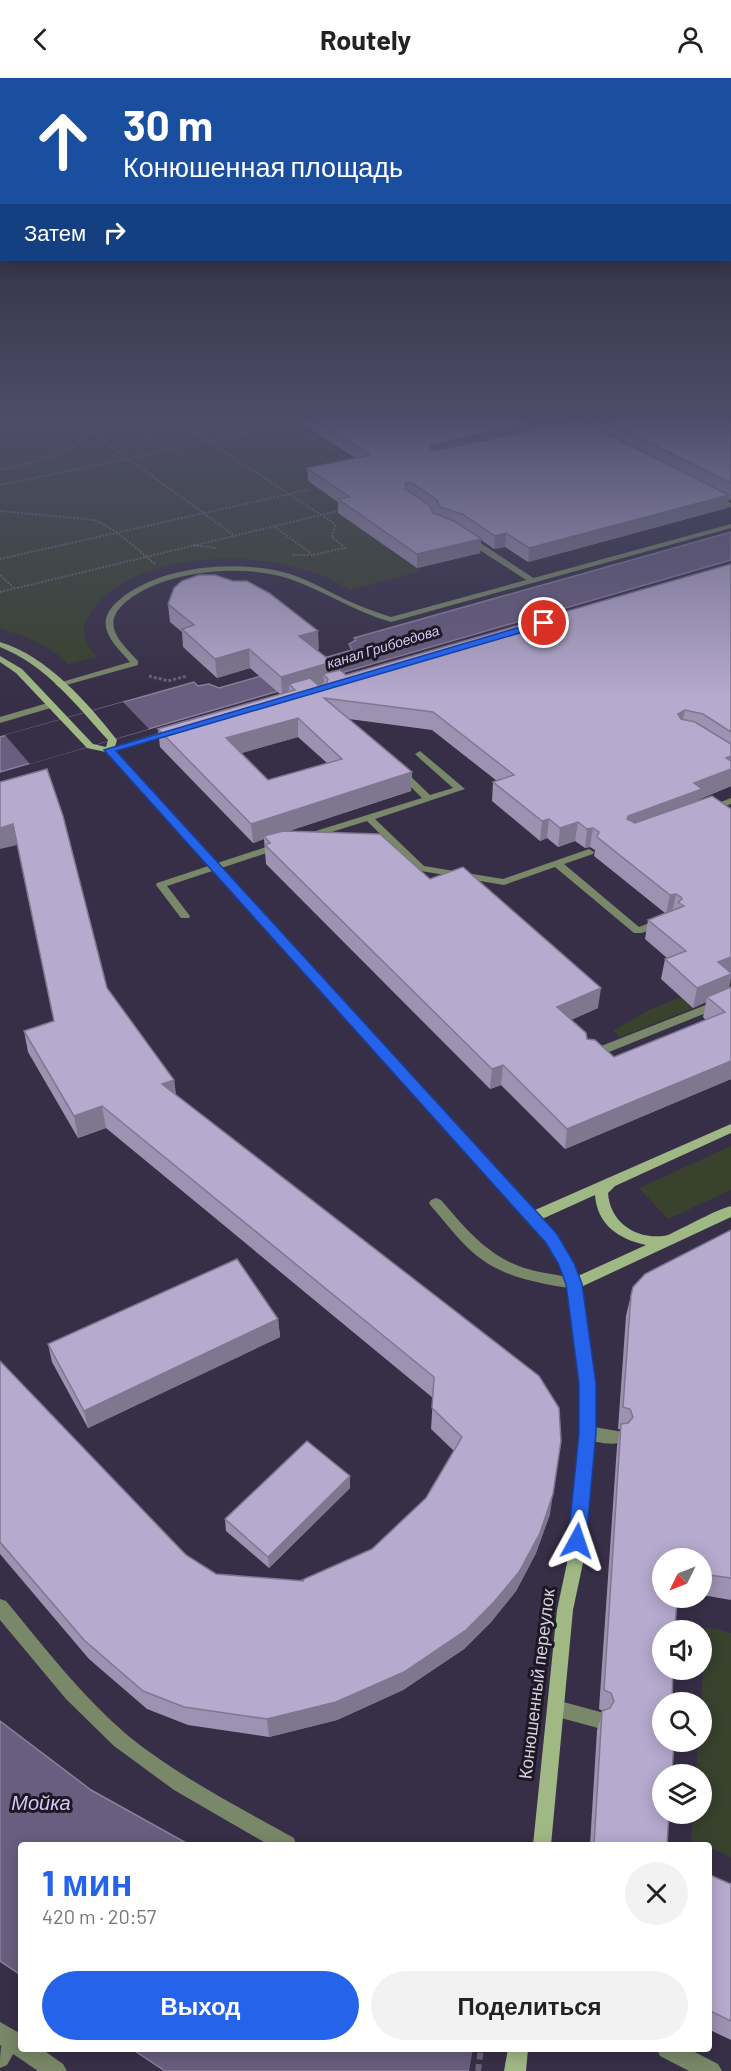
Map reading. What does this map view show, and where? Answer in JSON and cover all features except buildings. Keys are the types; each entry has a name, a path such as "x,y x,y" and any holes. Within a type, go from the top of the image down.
{"main road":[{"name":"Конюшенный переулок","path":"0,644 22,653 59,684 87,712 111,745 214,866 533,1217 552,1239 566,1263 574,1284 588,1384 588,1433 575,1563 566,1610 542,1842"},
{"path":"0,658 19,671 90,746 111,745"},
{"path":"533,1217 731,1128"},
{"path":"621,1178 609,1184 601,1192 600,1205 610,1222 630,1236 646,1241 663,1241 678,1237"},
{"path":"574,1284 731,1211"}],"street":[{"path":"59,684 135,663 111,635 109,622 113,610 124,598 140,588 190,573 237,569 286,575 307,582 343,602 391,620 731,526"},
{"path":"457,531 534,581"},
{"path":"0,720 51,705"},
{"path":"111,745 188,727"},
{"path":"185,916 161,885 214,866 460,789 420,754"},
{"path":"396,767 428,799"},
{"path":"698,813 731,801"},
{"path":"369,818 421,868 504,882 589,852"},
{"path":"556,864 638,931 671,918"},
{"path":"590,1055 731,999"},
{"path":"436,1203 463,1233 496,1262 551,1280 574,1284"},
{"path":"588,1433 618,1437"},
{"path":"0,1607 74,1695 120,1740 177,1781 282,1842"},
{"path":"556,1709 598,1719"},
{"path":"0,2058 14,2042"},
{"path":"28,2052 56,2071"},
{"path":"673,2052 711,2071"}],"path":[{"path":"199,510 236,536"},
{"path":"0,559 217,510"},
{"path":"284,555 313,555 345,548 332,537 335,526 332,522 314,510"},
{"path":"0,592 343,510"},
{"path":"0,511 82,517 109,526 160,568"},
{"path":"274,526 313,555"},
{"path":"193,545 218,549"},
{"path":"0,575 14,589"},
{"path":"135,663 150,677 168,681 187,676"},
{"path":"478,2071 481,2052"}],"green space":[{"path":"0,510 351,510 339,513 421,571 349,590 322,576 290,566 254,560 216,559 179,563 145,573 115,588 93,609 84,628 85,639 97,657 68,664 37,642 0,629"},
{"path":"731,976 731,993 620,1037 613,1031 649,1010"},
{"path":"731,1146 731,1190 668,1219 639,1188"},
{"path":"712,1628 731,1633 731,1857 712,1849 712,1842 691,1841 692,1824 712,1824 712,1764 697,1764 697,1752 712,1752 712,1692 702,1692 702,1680 712,1680"}],"water":[{"name":"канал Грибоедова","path":"731,532 731,560 0,772 0,737 194,682 198,686 209,684 219,688 352,650 349,644 356,640 354,638"},
{"name":"Мойка","path":"0,1721 91,1790 185,1842 18,1842 18,1973 0,1961"},
{"path":"136,2052 487,2052 522,2071 165,2071"}],"pier":[{"path":"123,702 149,729 30,764 5,735"},
{"path":"472,2052 493,2052 525,2071 469,2071"}],"route":[{"path":"544,623 109,750 552,1239 566,1263 574,1284 588,1384 588,1433 577,1541"}]}
